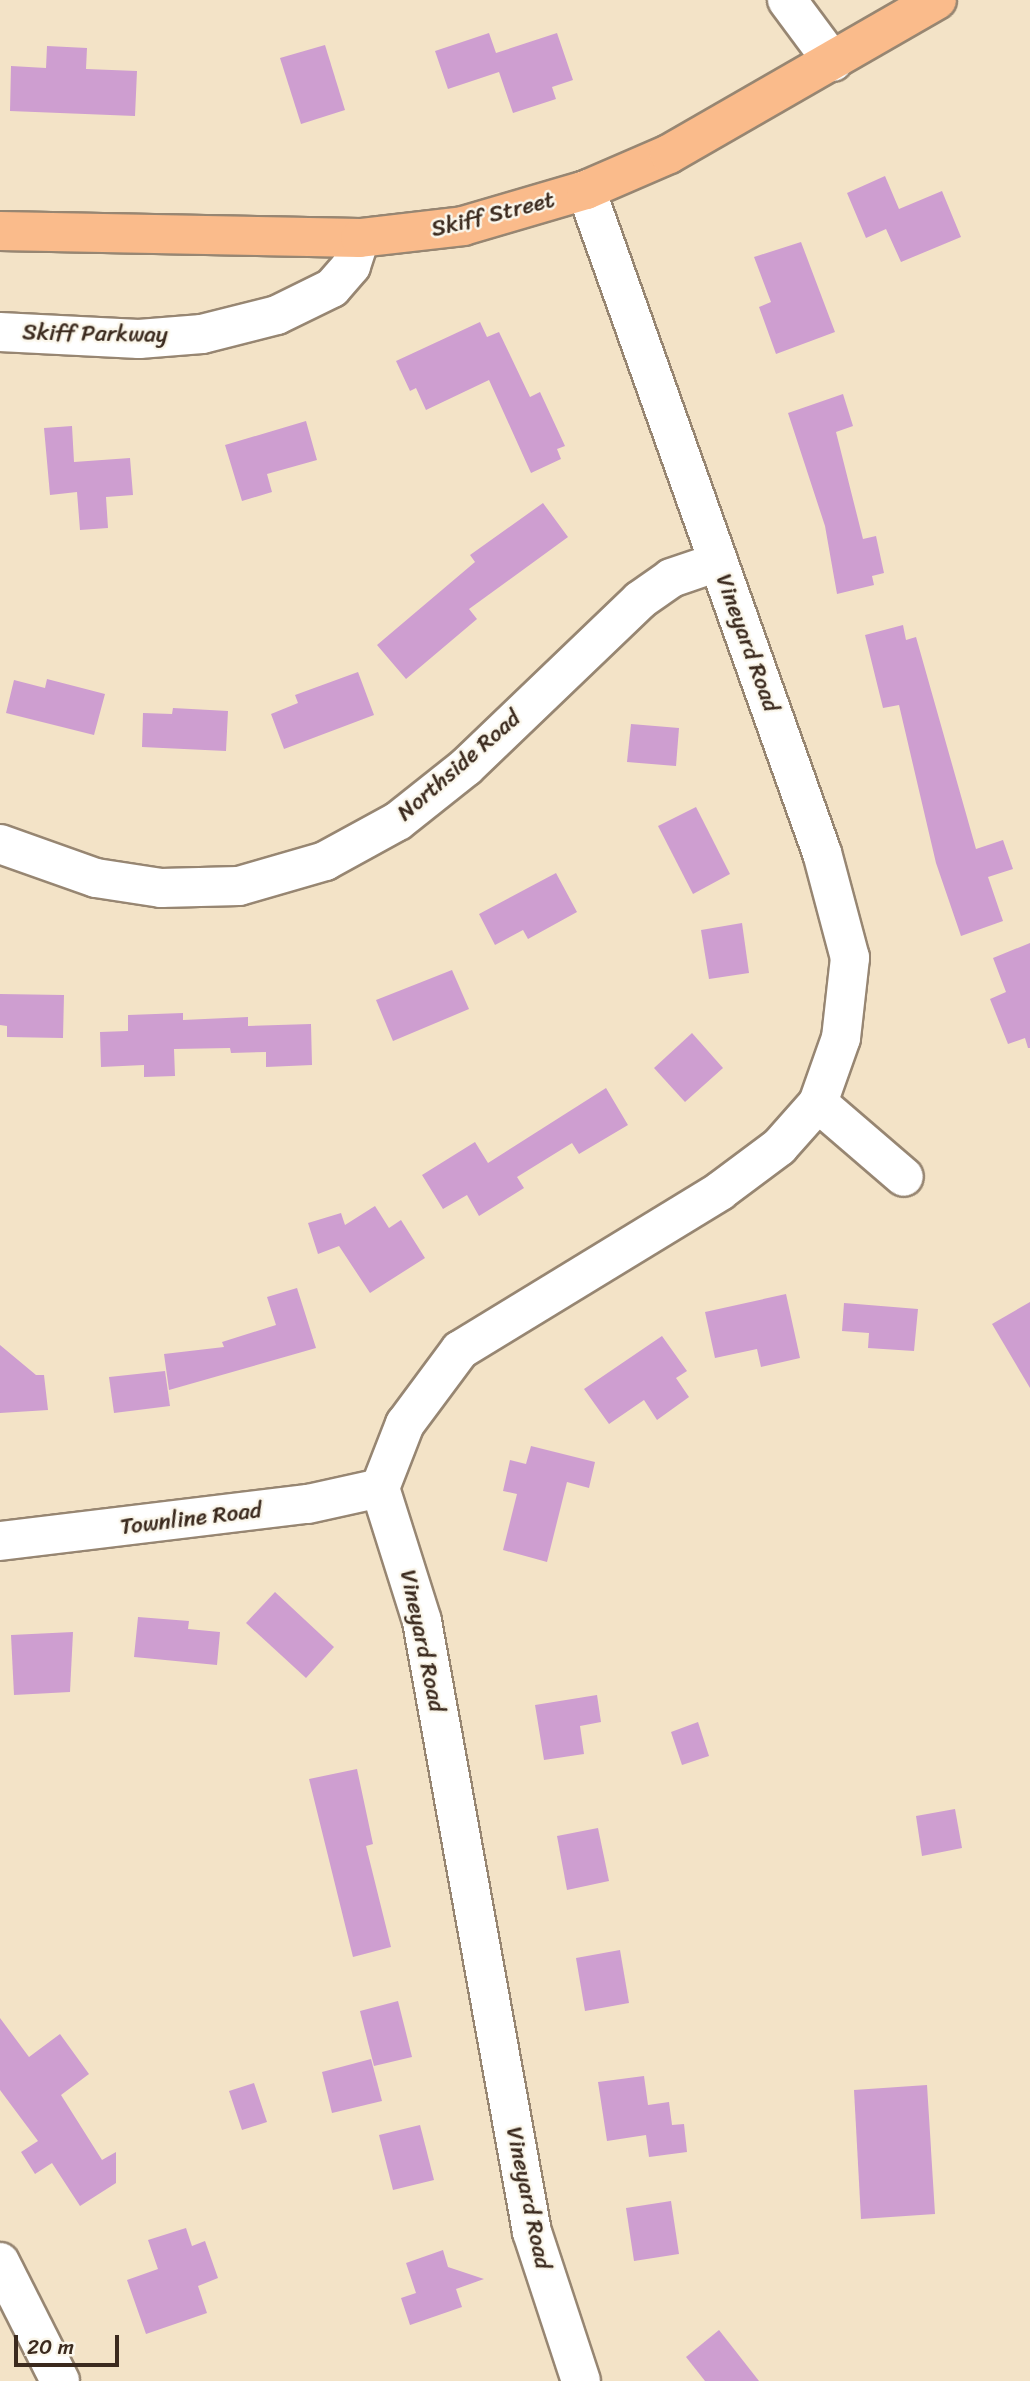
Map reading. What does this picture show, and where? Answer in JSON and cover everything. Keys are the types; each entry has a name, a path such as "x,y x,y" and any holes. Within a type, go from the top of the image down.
{"main road":[{"name":"Skiff Street","path":"0,232 360,238 463,226 586,190 668,154 833,62 937,0"}],"street":[{"path":"787,0 833,62"},
{"name":"Vineyard Road","path":"581,2381 533,2232 422,1621 380,1488 405,1424 460,1350 720,1191 779,1147 818,1103 832,1069 849,990 844,924 586,190"},
{"name":"Skiff Parkway","path":"0,332 139,339 202,334 276,315 332,288 351,265 360,238"},
{"name":"Northside Road","path":"0,844 96,878 161,888 239,886 325,861 398,821 466,767 640,600 671,579 718,562"},
{"path":"818,1103 904,1177"},
{"name":"Townline Road","path":"0,1541 308,1504 380,1488"},
{"path":"0,2262 60,2381"}],"building":[{"path":"489,33 496,53 557,33 573,80 552,87 556,99 513,113 499,72 448,89 435,51"},
{"path":"325,45 345,110 301,124 280,58"},
{"path":"47,46 87,48 86,69 137,71 135,116 10,111 11,66 46,68"},
{"path":"885,176 899,209 942,191 961,237 901,262 886,229 866,238 847,193"},
{"path":"801,242 835,332 776,354 759,307 771,302 754,257"},
{"path":"480,322 487,337 499,332 530,397 540,392 565,446 557,449 561,459 531,473 489,380 426,410 416,388 410,391 396,361"},
{"path":"843,394 853,426 836,432 863,539 876,536 884,573 872,576 874,585 837,594 825,526 788,413"},
{"path":"306,421 317,460 267,474 272,492 242,501 225,445"},
{"path":"72,426 74,462 130,458 133,495 106,497 108,528 80,530 77,492 50,495 44,428"},
{"path":"543,503 568,537 469,609 477,619 406,679 377,645 475,562 470,555"},
{"path":"903,625 906,640 916,637 976,849 1003,840 1013,869 988,877 1003,921 961,936 936,863 899,705 883,708 865,635"},
{"path":"358,672 374,715 284,749 271,714 298,703 295,695"},
{"path":"47,679 105,694 94,735 6,713 14,680 45,688"},
{"path":"173,708 228,711 226,751 142,747 143,713 172,714"},
{"path":"631,724 679,728 676,766 627,762"},
{"path":"696,807 730,874 693,894 658,826"},
{"path":"556,873 577,912 528,939 523,930 495,945 479,914"},
{"path":"742,923 749,973 709,979 701,930"},
{"path":"1030,943 1028,1048 1025,1038 1008,1044 990,999 1006,992 993,958"},
{"path":"452,970 469,1009 393,1041 376,1000"},
{"path":"0,994 64,995 63,1038 7,1037 7,1026 0,1025"},
{"path":"183,1013 183,1020 248,1017 248,1026 311,1024 312,1065 266,1067 266,1052 231,1053 230,1048 174,1049 175,1076 144,1077 144,1065 101,1067 100,1032 128,1031 128,1015"},
{"path":"692,1033 723,1068 685,1102 654,1068"},
{"path":"606,1088 628,1125 579,1154 572,1143 517,1177 524,1188 479,1216 467,1195 443,1209 422,1175 475,1142 488,1163"},
{"path":"375,1206 389,1228 401,1220 425,1258 370,1293 339,1246 318,1254 308,1223 341,1213 345,1225"},
{"path":"297,1288 316,1348 169,1390 164,1354 224,1347 222,1342 276,1325 267,1297"},
{"path":"786,1294 800,1358 761,1367 757,1349 715,1358 705,1312"},
{"path":"1030,1302 1030,1388 992,1324"},
{"path":"844,1303 918,1309 914,1351 868,1348 869,1333 842,1331"},
{"path":"662,1336 687,1371 676,1378 689,1397 657,1420 644,1400 609,1424 584,1389"},
{"path":"0,1345 36,1375 44,1375 48,1410 0,1413"},
{"path":"165,1371 170,1406 114,1413 109,1377"},
{"path":"531,1446 595,1462 589,1488 567,1482 547,1562 503,1550 517,1494 503,1491 510,1460 526,1464"},
{"path":"275,1592 334,1647 306,1678 246,1623"},
{"path":"138,1617 189,1621 188,1629 220,1632 217,1665 134,1657"},
{"path":"73,1632 70,1692 14,1695 11,1635"},
{"path":"597,1695 601,1722 580,1726 584,1754 544,1760 535,1705"},
{"path":"698,1722 709,1756 682,1765 671,1732"},
{"path":"357,1769 373,1844 366,1846 391,1947 353,1957 309,1779"},
{"path":"955,1809 962,1848 922,1856 916,1816"},
{"path":"598,1828 609,1881 567,1890 557,1836"},
{"path":"620,1950 629,2003 585,2011 576,1958"},
{"path":"398,2001 412,2057 374,2066 360,2011"},
{"path":"0,2018 29,2057 60,2034 89,2074 61,2095 102,2160 116,2152 116,2183 80,2206 52,2163 35,2174 21,2152 38,2141 0,2090"},
{"path":"371,2059 382,2101 332,2113 322,2072"},
{"path":"644,2076 648,2105 669,2102 672,2125 684,2124 687,2152 649,2157 646,2135 607,2141 598,2082"},
{"path":"254,2083 267,2122 242,2130 229,2091"},
{"path":"927,2085 935,2214 861,2219 854,2090"},
{"path":"420,2125 434,2180 393,2190 379,2135"},
{"path":"671,2201 679,2254 634,2261 626,2208"},
{"path":"186,2228 192,2246 205,2241 218,2278 198,2286 207,2313 146,2334 127,2280 158,2269 148,2240"},
{"path":"443,2250 448,2267 484,2279 456,2289 462,2307 410,2325 401,2298 416,2293 406,2263"},
{"path":"719,2330 759,2381 705,2381 686,2357"}]}
